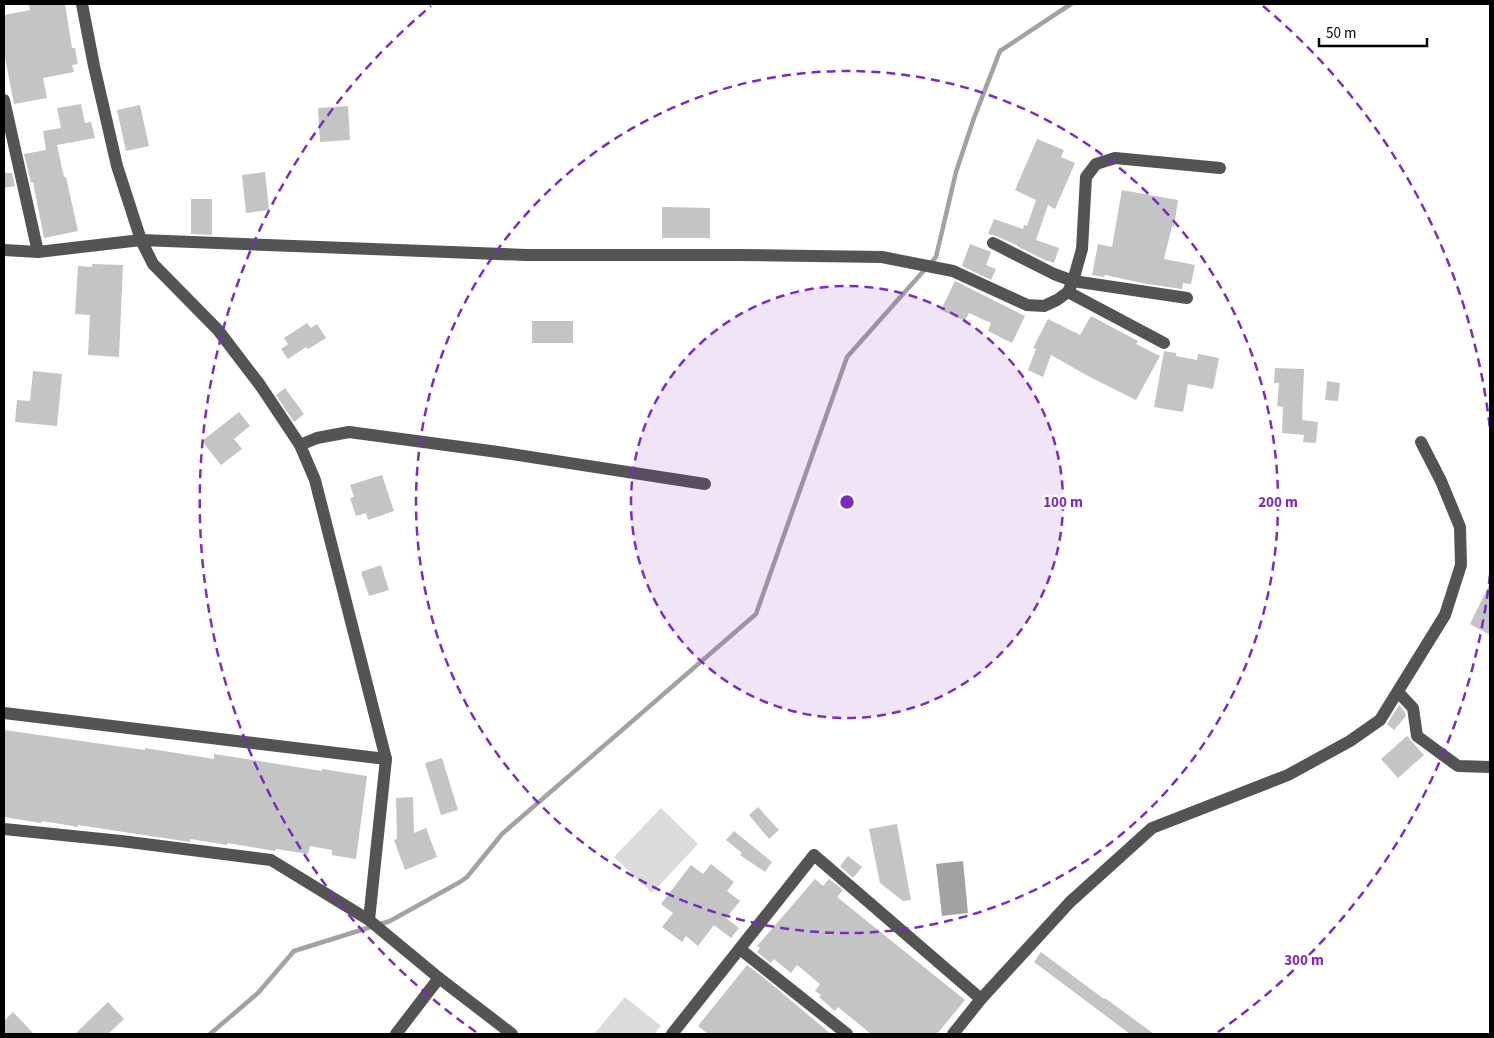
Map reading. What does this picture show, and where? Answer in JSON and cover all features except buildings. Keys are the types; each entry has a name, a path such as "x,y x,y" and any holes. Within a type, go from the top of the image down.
{"street":[{"path":"82,4 117,166 141,240 153,264 218,330 260,385 300,445 315,480 386,760 369,920"},
{"path":"4,100 9,144 38,252"},
{"path":"4,250 38,252 141,240 526,255 737,255 882,258 953,271 1027,305 1044,306 1057,300 1071,286 1082,249 1086,177 1096,164 1114,158 1220,168"},
{"path":"993,243 1054,274 1164,343"},
{"path":"1071,286 1187,298"},
{"path":"300,445 317,438 350,432 498,452 705,484"},
{"path":"953,1034 981,999 1070,902 1152,828 1288,775 1350,741 1380,720 1446,615 1462,564 1460,527 1441,481 1421,442"},
{"path":"1398,692 1413,708 1417,736 1458,766 1490,767"},
{"path":"4,713 386,760"},
{"path":"4,829 121,841 271,860 369,920 512,1034"},
{"path":"675,1033 814,855 981,999"},
{"path":"740,948 847,1034"},
{"path":"396,1034 440,978"}],"shaded area":[{"path":"661,808 698,844 652,893 614,857"},
{"path":"963,861 968,913 942,916 936,864"},
{"path":"625,997 661,1026 654,1034 594,1034"}],"waterway":[{"path":"210,1034 258,993 294,951 390,921 467,877 502,834 756,614 847,357 936,257 956,172 974,118 1000,51 1071,4"}]}
